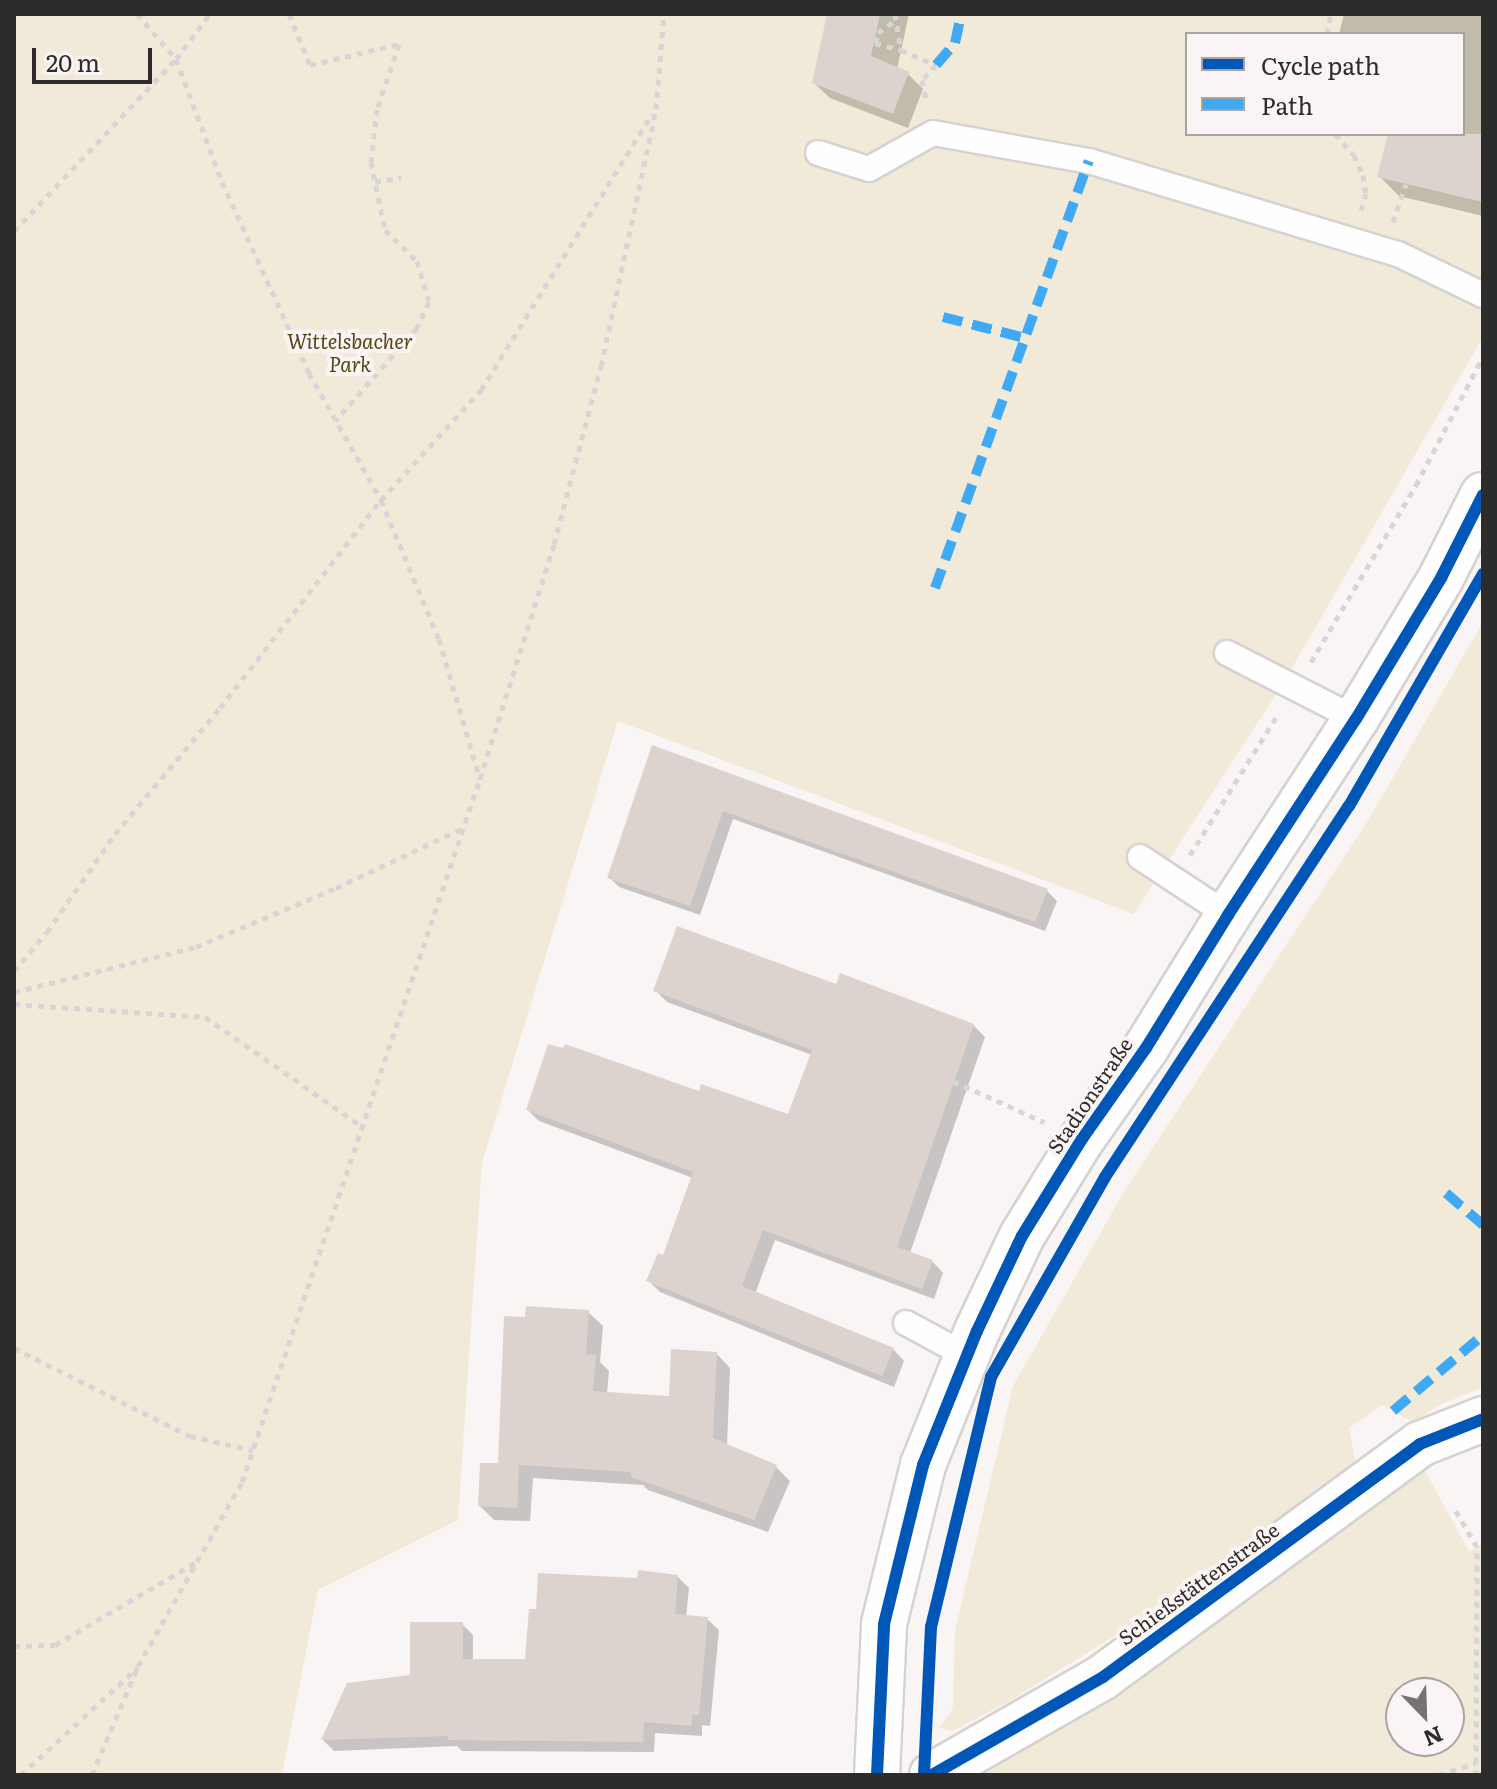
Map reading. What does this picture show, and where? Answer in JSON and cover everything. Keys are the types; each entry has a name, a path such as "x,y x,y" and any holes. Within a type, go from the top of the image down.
{"street":[{"name":"Stadionstraße","path":"877,1775 884,1624 923,1465 967,1356 1022,1236 1356,719 1441,578 1483,495"},
{"name":"Schießstättenstraße","path":"932,1775 1103,1677 1420,1444 1483,1419"}],"lane":[{"path":"818,153 869,169 933,133 1089,161 1398,254 1483,295"},
{"path":"1227,653 1356,719"},
{"path":"1140,857 1228,915"},
{"path":"906,1323 967,1356"}],"path":[{"path":"137,14 176,59 222,182 309,373 381,500 439,639 480,779"},
{"path":"14,231 176,59 210,14"},
{"path":"289,14 310,65 399,44 377,109 371,162 385,230 417,261 429,302 417,328 336,420"},
{"path":"92,1775 138,1666 242,1482 480,779 554,544 601,366 656,109 664,14"},
{"path":"895,17 878,33 875,43 936,65 922,80 933,133"},
{"path":"895,17 901,50"},
{"path":"14,971 47,932 115,834 220,708 381,500 481,390 656,109"},
{"path":"1337,136 1354,155 1363,175 1366,193 1353,239"},
{"path":"375,182 402,177"},
{"path":"1173,878 1295,687 1416,485 1483,357"},
{"path":"14,992 196,947 336,888 461,829"},
{"path":"14,1004 205,1017 361,1126"},
{"path":"953,1081 1082,1139"},
{"path":"14,1348 190,1436 253,1450"},
{"path":"1456,1511 1477,1547 1476,1775"},
{"path":"14,1646 55,1645 199,1560"},
{"path":"21,1775 138,1666"},
{"path":"1439,1775 1476,1763"}],"green space":[{"name":"Wittelsbacher Park","path":"14,14 1483,14 1483,337 1284,682 1134,914 618,721 482,1163 458,1520 318,1590 282,1775 14,1775"},
{"path":"1483,622 1483,1387 1440,1405 1413,1422 1382,1405 1349,1428 1356,1463 1126,1629 1008,1702 953,1731 939,1728 953,1708 955,1630 1013,1386 1125,1190 1369,819"},
{"path":"1418,1458 1469,1551 1483,1544 1483,1775 961,1775"}],"building":[{"path":"827,14 880,14 871,56 909,72 893,114 812,83"},
{"path":"1483,134 1483,202 1377,177 1387,136"},
{"path":"652,745 1048,889 1035,922 723,811 690,906 607,878"},
{"path":"677,926 836,984 840,973 974,1024 897,1247 933,1260 922,1289 763,1230 742,1286 894,1348 882,1376 646,1281 658,1253 663,1255 693,1172 526,1110 548,1044 563,1048 565,1044 699,1091 701,1084 788,1114 812,1050 653,991"},
{"path":"526,1306 589,1310 586,1354 596,1355 593,1391 669,1396 671,1349 717,1352 713,1438 777,1465 754,1520 631,1477 631,1472 519,1465 517,1508 478,1506 480,1463 498,1463 504,1316 525,1317"},
{"path":"638,1570 678,1575 675,1614 708,1617 699,1715 692,1715 691,1726 644,1722 643,1742 448,1740 448,1736 321,1740 347,1683 410,1675 410,1622 463,1622 463,1659 525,1659 529,1609 536,1609 538,1573 637,1578"}],"marked path":[{"path":"936,65 955,43 961,14"},
{"path":"935,588 1089,161"},
{"path":"943,317 1025,338"},
{"path":"1446,1193 1483,1225"},
{"path":"1393,1411 1483,1335"}],"cycle path":[{"path":"877,1775 884,1624 923,1465 977,1331 1022,1236 1356,719 1441,578 1483,495"},
{"path":"924,1775 931,1627 991,1377 1105,1177 1349,806 1483,574"},
{"path":"932,1775 1103,1677 1420,1444 1483,1419"}]}
